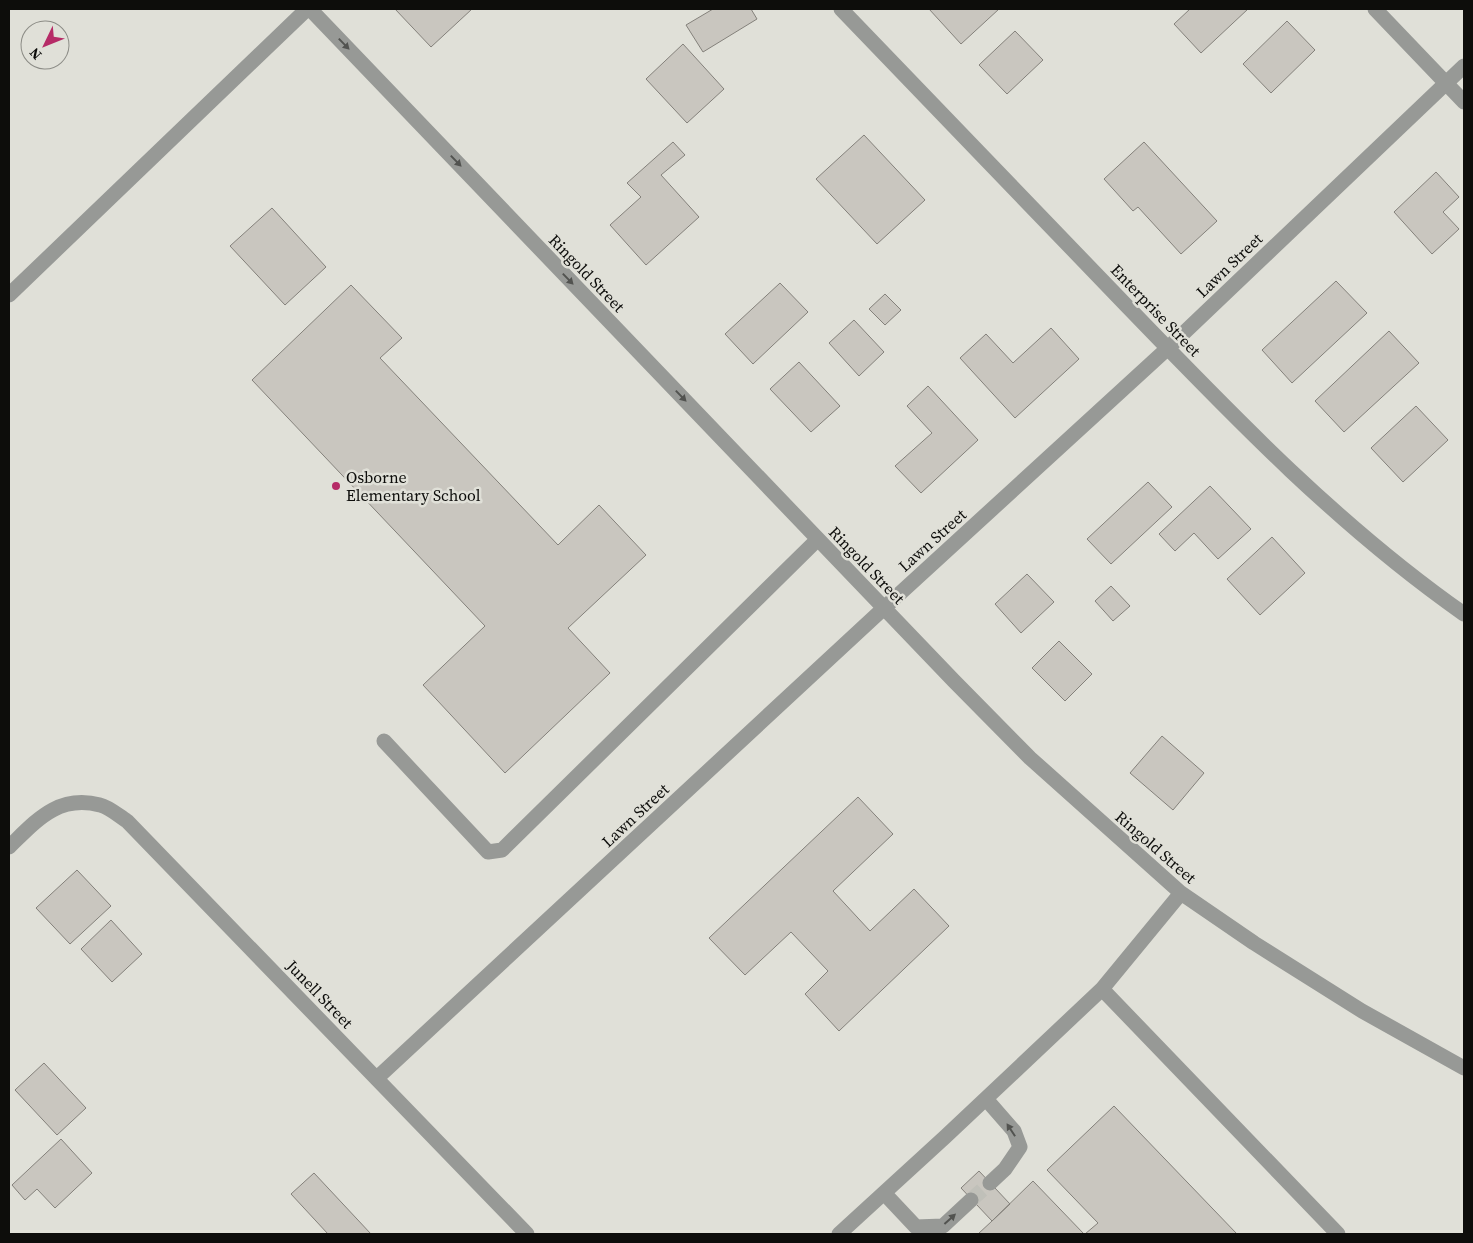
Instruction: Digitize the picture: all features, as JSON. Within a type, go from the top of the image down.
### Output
[{"type":"street","points":[[9,295],[308,9]]},
{"type":"street","name":"Ringold Street","points":[[308,9],[1030,758],[1181,893],[1254,943],[1362,1011],[1464,1068]]},
{"type":"street","name":"Enterprise Street","points":[[841,9],[1274,456],[1336,513],[1436,594],[1464,614]]},
{"type":"street","points":[[1375,9],[1464,102]]},
{"type":"street","name":"Lawn Street","points":[[377,1078],[884,608],[1168,348],[1464,66]]},
{"type":"street","points":[[384,741],[488,852],[502,850],[818,539]]},
{"type":"street","name":"Junell Street","points":[[9,847],[37,820],[54,808],[75,802],[102,805],[127,821],[527,1234]]},
{"type":"street","points":[[839,1234],[1102,989],[1181,893]]},
{"type":"street","points":[[1102,989],[1338,1234]]},
{"type":"street","points":[[986,1099],[1014,1130],[1020,1147],[1005,1168],[990,1183]]},
{"type":"street","points":[[884,1193],[916,1227],[943,1226],[971,1200]]},
{"type":"building","points":[[395,9],[472,9],[431,47]]},
{"type":"building","points":[[713,9],[751,9],[757,19],[703,52],[686,25]]},
{"type":"building","points":[[929,9],[999,9],[961,44]]},
{"type":"building","points":[[1190,9],[1248,9],[1201,53],[1174,24]]},
{"type":"building","points":[[1287,21],[1315,50],[1271,93],[1243,64]]},
{"type":"building","points":[[1015,31],[1043,60],[1007,94],[979,65]]},
{"type":"building","points":[[683,44],[724,89],[687,123],[646,79]]},
{"type":"building","points":[[864,135],[925,200],[877,244],[816,179]]},
{"type":"building","points":[[673,142],[685,155],[661,175],[699,217],[646,265],[610,225],[641,197],[627,183]]},
{"type":"building","points":[[1144,142],[1217,221],[1181,254],[1138,207],[1133,211],[1104,179]]},
{"type":"building","points":[[1436,172],[1459,197],[1443,212],[1459,229],[1432,254],[1394,212]]},
{"type":"building","points":[[272,208],[326,267],[285,305],[230,246]]},
{"type":"building","points":[[1336,281],[1367,313],[1292,383],[1262,350]]},
{"type":"building","points":[[780,283],[808,312],[753,364],[725,334]]},
{"type":"building","points":[[351,285],[402,338],[380,358],[558,545],[599,505],[646,555],[568,628],[610,673],[505,773],[423,685],[485,626],[252,380]]},
{"type":"building","points":[[885,294],[901,310],[885,325],[869,309]]},
{"type":"building","points":[[854,320],[884,352],[859,376],[829,343]]},
{"type":"building","points":[[1051,328],[1079,359],[1015,418],[960,358],[986,334],[1013,363]]},
{"type":"building","points":[[1389,331],[1419,363],[1344,432],[1315,401]]},
{"type":"building","points":[[799,362],[840,406],[811,432],[770,389]]},
{"type":"building","points":[[928,386],[978,440],[921,493],[895,466],[932,433],[907,406]]},
{"type":"building","points":[[1416,406],[1448,440],[1403,482],[1371,448]]},
{"type":"building","points":[[1148,482],[1172,507],[1111,564],[1087,539]]},
{"type":"building","points":[[1210,486],[1251,529],[1218,559],[1194,533],[1175,551],[1159,534]]},
{"type":"building","points":[[1272,537],[1305,573],[1260,615],[1227,579]]},
{"type":"building","points":[[1027,574],[1054,602],[1021,633],[995,604]]},
{"type":"building","points":[[1111,586],[1130,606],[1113,621],[1095,601]]},
{"type":"building","points":[[1059,641],[1092,674],[1065,701],[1032,668]]},
{"type":"building","points":[[1162,736],[1204,773],[1173,810],[1130,773]]},
{"type":"building","points":[[858,797],[893,834],[833,891],[870,931],[914,889],[949,926],[839,1031],[805,994],[828,971],[791,932],[745,975],[709,938]]},
{"type":"building","points":[[77,870],[111,906],[70,944],[36,908]]},
{"type":"building","points":[[111,920],[142,954],[112,982],[81,949]]},
{"type":"building","points":[[44,1063],[86,1108],[57,1135],[15,1090]]},
{"type":"building","points":[[1114,1106],[1237,1234],[1085,1234],[1098,1223],[1047,1170]]},
{"type":"building","points":[[61,1139],[92,1173],[55,1208],[37,1189],[25,1200],[12,1185]]},
{"type":"building","points":[[979,1171],[1010,1204],[992,1221],[961,1188]]},
{"type":"building","points":[[314,1173],[371,1234],[328,1234],[291,1194]]},
{"type":"building","points":[[1033,1181],[1084,1234],[978,1234],[992,1221]]},
{"type":"tunnel","points":[[971,1200],[990,1183]]},
{"type":"place","name":"Osborne Elementary School","points":[[336,486]]}]
